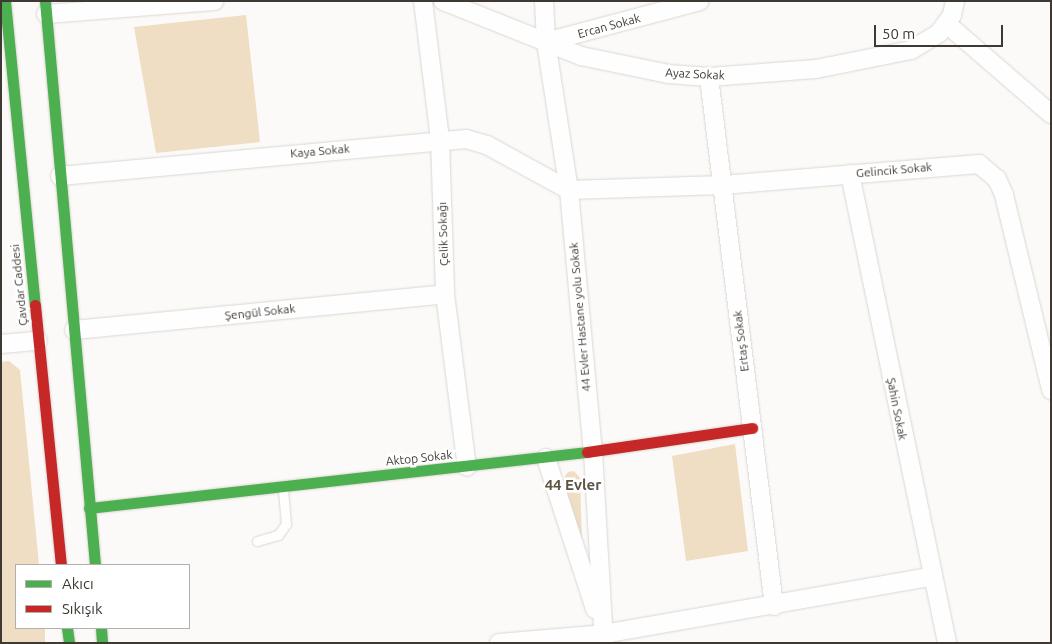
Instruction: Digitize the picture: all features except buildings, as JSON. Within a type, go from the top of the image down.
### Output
[{"type":"main road","name":"Çavdar Caddesi","points":[[5,1],[61,564]]},
{"type":"main road","points":[[41,7],[60,176],[95,564]]},
{"type":"main road","name":"Aktop Sokak","points":[[89,508],[546,458],[752,428]]},
{"type":"main road","points":[[67,629],[69,643]]},
{"type":"main road","points":[[101,629],[102,643]]},
{"type":"street","points":[[41,7],[215,1]]},
{"type":"street","name":"Çelik Sokağı","points":[[422,1],[440,140],[445,294],[467,467]]},
{"type":"street","name":"Ayaz Sokak","points":[[443,1],[546,42],[617,65],[709,77],[816,69],[887,57],[929,42],[946,24]]},
{"type":"street","name":"44 Evler Hastane yolu Sokak","points":[[544,1],[546,42],[569,190],[593,452],[603,638]]},
{"type":"street","name":"Ercan Sokak","points":[[546,42],[700,1]]},
{"type":"street","points":[[955,1],[946,24],[1051,114]]},
{"type":"street","name":"Ertaş Sokak","points":[[709,77],[774,606]]},
{"type":"street","name":"Kaya Sokak","points":[[60,176],[466,139],[487,145],[569,190]]},
{"type":"street","name":"Gelincik Sokak","points":[[569,190],[723,185],[979,164],[988,169],[1004,195],[1051,390]]},
{"type":"street","name":"Şahin Sokak","points":[[850,174],[931,577],[947,643]]},
{"type":"street","name":"Şengül Sokak","points":[[74,330],[445,294]]},
{"type":"street","points":[[1,344],[38,341]]},
{"type":"street","points":[[546,458],[603,638]]},
{"type":"street","points":[[499,643],[603,638],[931,577]]},
{"type":"lane","points":[[257,541],[278,535],[286,524],[282,487]]},
{"type":"shaded area","points":[[246,15],[260,142],[156,153],[134,27]]},
{"type":"shaded area","points":[[9,361],[20,370],[39,564],[15,564],[15,629],[45,629],[45,643],[1,643],[1,362]]},
{"type":"shaded area","points":[[735,444],[748,551],[686,561],[672,456]]},
{"type":"shaded area","points":[[574,471],[580,478],[582,541],[580,541],[563,479],[568,472]]},
{"type":"traffic: fast","points":[[5,1],[35,305]]},
{"type":"traffic: fast","points":[[45,1],[95,564]]},
{"type":"traffic: fast","points":[[89,508],[587,452]]},
{"type":"traffic: fast","points":[[67,629],[69,643]]},
{"type":"traffic: fast","points":[[101,629],[102,643]]},
{"type":"traffic: jam","points":[[35,305],[61,564]]},
{"type":"traffic: jam","points":[[587,452],[752,428]]},
{"type":"district","name":"44 Evler","points":[[573,485]]}]
